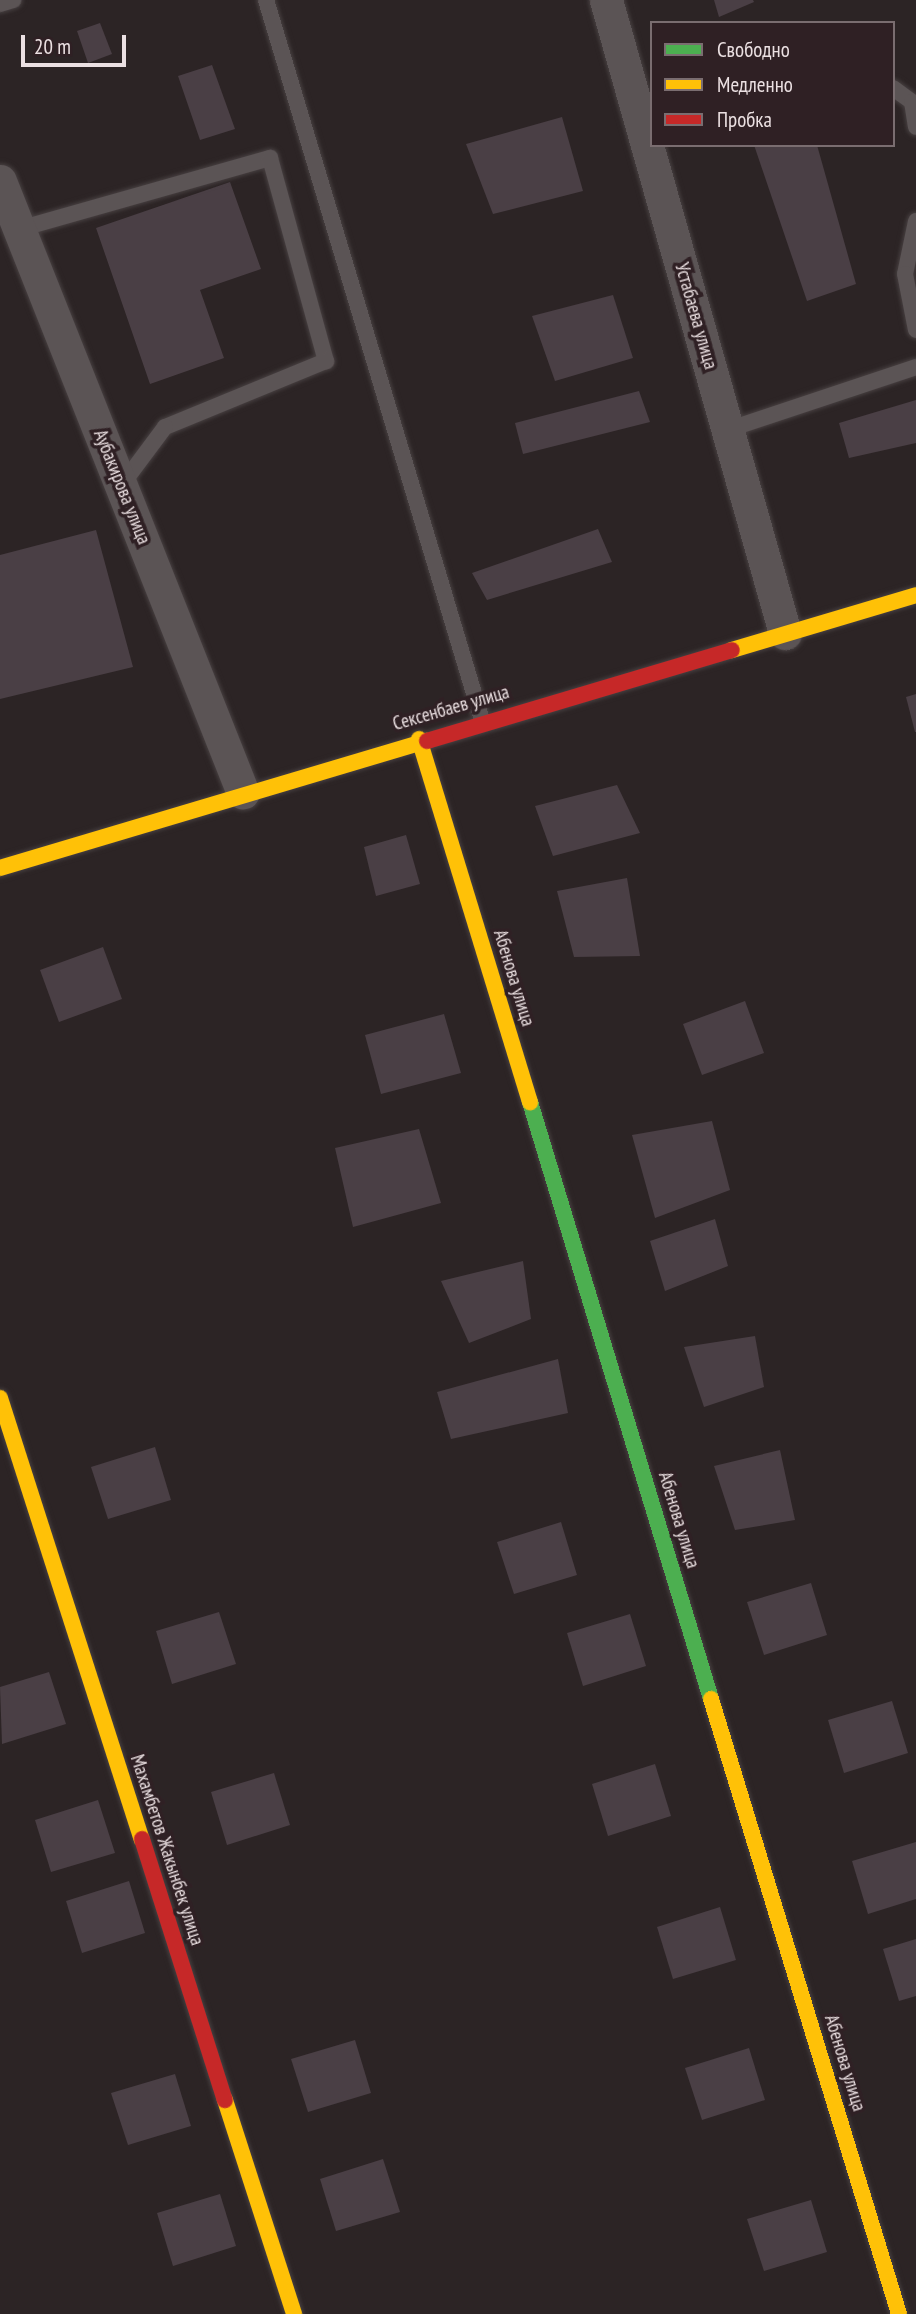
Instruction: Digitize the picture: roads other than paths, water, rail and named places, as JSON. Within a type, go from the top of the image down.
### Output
[{"type":"street","name":"Устабаева улица","points":[[606,0],[650,130]]},
{"type":"street","name":"Устабаева улица","points":[[654,147],[727,430],[785,633]]},
{"type":"street","name":"Аубакирова улица","points":[[0,181],[243,793]]},
{"type":"street","name":"Сексенбаев улица","points":[[0,868],[482,720],[916,594]]},
{"type":"street","name":"Абенова улица","points":[[419,739],[899,2314]]},
{"type":"street","name":"Махамбетов Жакынбек улица","points":[[0,1398],[294,2314]]},
{"type":"lane","points":[[0,4],[13,0]]},
{"type":"lane","points":[[266,0],[482,720]]},
{"type":"lane","points":[[895,89],[912,102],[916,127]]},
{"type":"lane","points":[[19,229],[270,158],[326,361],[165,427],[121,486]]},
{"type":"lane","points":[[916,221],[905,274],[916,330]]},
{"type":"lane","points":[[727,430],[916,366]]}]
